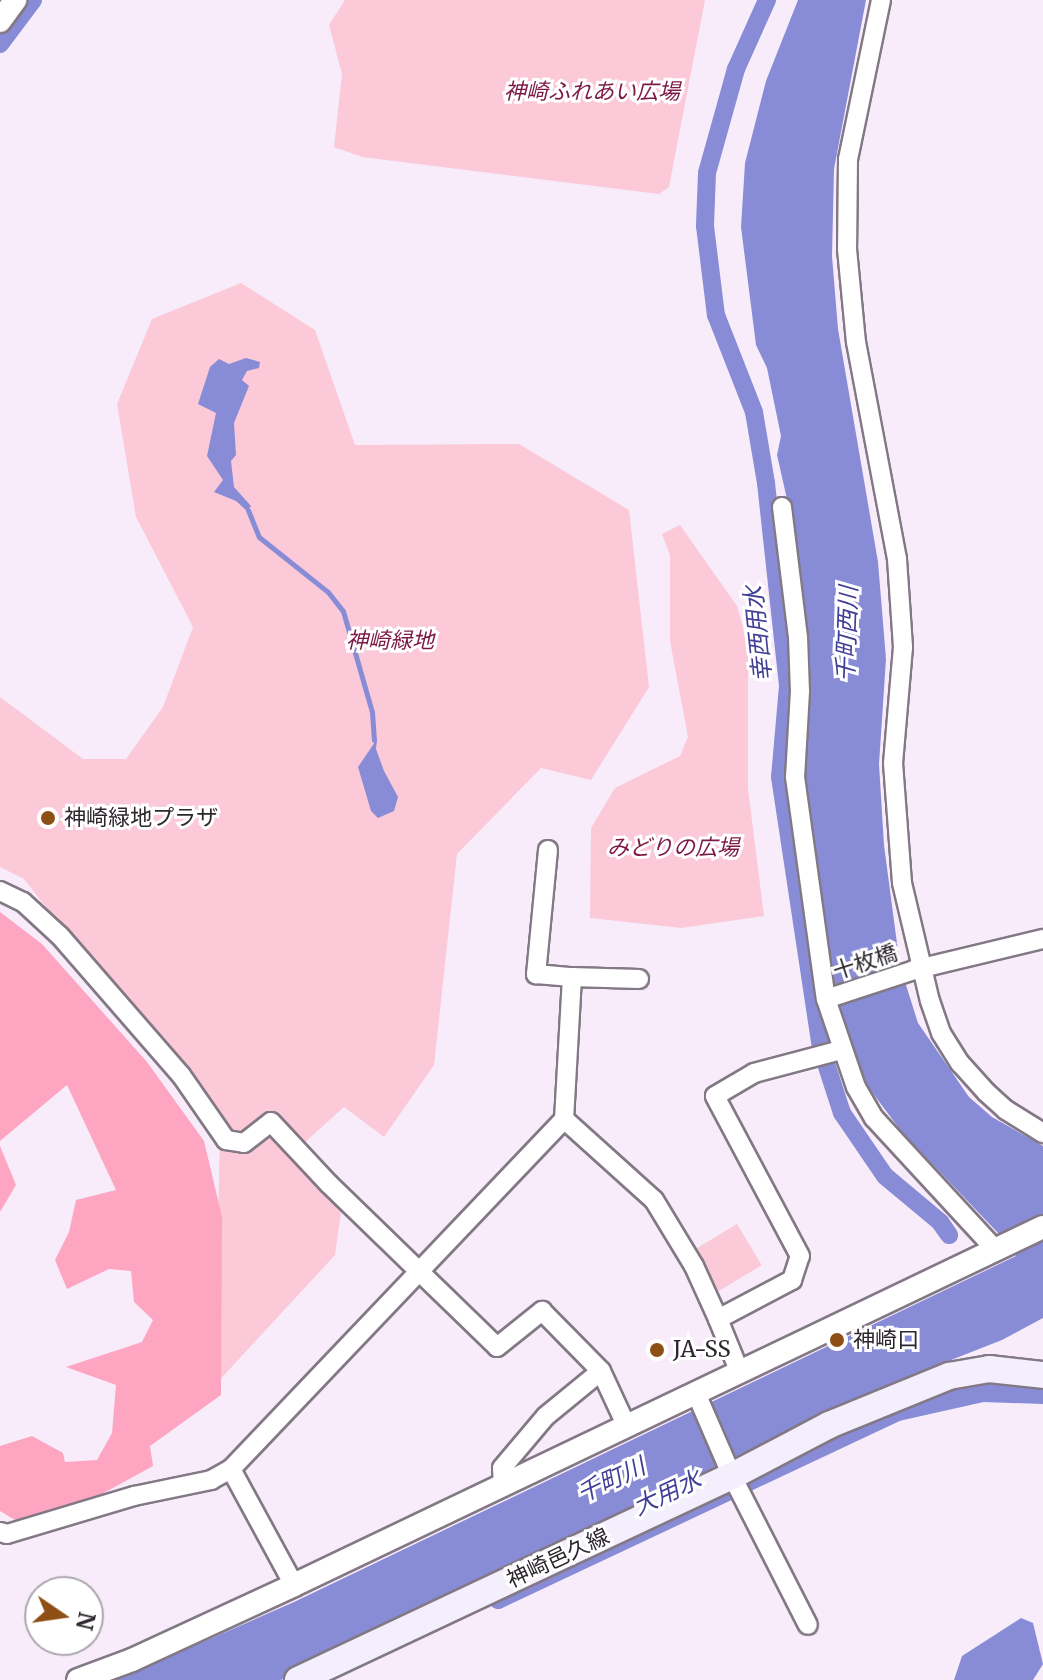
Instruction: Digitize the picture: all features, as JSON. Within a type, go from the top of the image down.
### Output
[{"type":"main road","name":"神崎邑久線","points":[[298,1680],[735,1479],[829,1425],[949,1376],[989,1369],[1043,1375]]},
{"type":"street","points":[[0,21],[15,0]]},
{"type":"street","points":[[881,0],[848,159],[847,249],[856,342],[897,559],[903,647],[893,763],[902,883],[918,969],[941,1033],[960,1063],[1006,1110],[1043,1133]]},
{"type":"street","points":[[782,507],[798,637],[800,691],[795,777],[828,998],[829,1054],[856,1087],[874,1118],[1001,1248]]},
{"type":"street","points":[[548,850],[536,974],[639,979]]},
{"type":"street","points":[[0,891],[23,902],[60,936],[181,1075],[226,1140],[244,1143],[271,1122],[290,1145],[419,1274],[497,1347],[542,1311],[601,1371],[627,1427]]},
{"type":"street","name":"十枚橋","points":[[828,998],[918,969],[1043,939]]},
{"type":"street","points":[[0,1532],[7,1534],[134,1496],[211,1480],[231,1469],[564,1119],[572,977]]},
{"type":"street","points":[[718,1319],[792,1280],[800,1256],[715,1096],[754,1073],[829,1054]]},
{"type":"street","points":[[564,1119],[654,1200],[694,1266],[740,1373]]},
{"type":"street","points":[[78,1680],[132,1660],[627,1427],[698,1398],[740,1373],[1043,1227]]},
{"type":"street","points":[[503,1486],[502,1468],[546,1416],[601,1371]]},
{"type":"street","points":[[698,1398],[808,1625]]},
{"type":"street","points":[[231,1469],[294,1585]]},
{"type":"green space","name":"神崎ふれあい広場","points":[[345,0],[705,0],[669,187],[659,194],[362,157],[334,147],[342,74],[329,25]]},
{"type":"green space","name":"神崎緑地","points":[[241,283],[315,330],[355,445],[519,444],[629,510],[649,687],[591,780],[541,768],[457,854],[434,1065],[384,1137],[344,1107],[303,1144],[342,1205],[335,1255],[215,1385],[220,1130],[24,879],[0,867],[0,697],[83,759],[126,759],[163,707],[193,627],[136,517],[117,404],[152,319]]},
{"type":"green space","name":"みどりの広場","points":[[680,525],[737,606],[743,627],[748,655],[748,789],[764,916],[681,928],[590,918],[591,828],[615,788],[680,756],[688,737],[670,641],[670,555],[662,534]]},
{"type":"green space","points":[[737,1224],[762,1265],[719,1291],[694,1250]]},
{"type":"shaded area","points":[[0,912],[42,944],[147,1062],[204,1141],[222,1217],[221,1395],[150,1446],[153,1466],[80,1506],[15,1520],[0,1511],[0,1446],[32,1436],[63,1453],[65,1462],[97,1460],[112,1433],[116,1385],[66,1367],[142,1342],[153,1320],[134,1302],[131,1271],[109,1269],[67,1289],[55,1260],[69,1232],[76,1200],[116,1190],[67,1085],[0,1141]]},
{"type":"shaded area","points":[[0,1146],[16,1185],[0,1212]]},
{"type":"water","points":[[798,0],[866,0],[834,169],[832,256],[838,329],[878,562],[886,659],[879,764],[884,845],[900,966],[918,1023],[969,1097],[992,1117],[1043,1146],[1043,1318],[1002,1340],[923,1371],[281,1680],[116,1680],[294,1602],[1016,1256],[901,1131],[866,1084],[848,1051],[837,1014],[802,771],[789,508],[777,455],[781,436],[767,368],[756,345],[741,227],[745,163],[766,81]]},
{"type":"water","points":[[246,358],[260,362],[259,368],[247,371],[242,380],[249,386],[234,423],[236,455],[231,461],[234,487],[251,506],[247,511],[236,501],[214,492],[223,480],[207,456],[216,413],[198,404],[210,367],[219,359],[229,364]]},
{"type":"water","points":[[377,739],[376,749],[398,797],[394,811],[378,818],[371,811],[358,767]]},
{"type":"water","points":[[1021,1618],[1033,1623],[1043,1664],[1033,1680],[954,1680],[962,1656]]},
{"type":"waterway","name":"幸西用水","points":[[0,44],[33,0]]},
{"type":"waterway","name":"幸西用水","points":[[767,0],[736,69],[707,173],[705,226],[716,315],[754,412],[766,483],[788,686],[780,777],[821,1048],[842,1113],[885,1176],[940,1222],[949,1235]]},
{"type":"waterway","points":[[248,510],[259,537],[328,592],[343,611],[372,712],[374,740]]},
{"type":"waterway","name":"大用水","points":[[498,1600],[898,1412],[983,1393],[1043,1395]]},
{"type":"place","name":"神崎緑地プラザ","points":[[48,818]]},
{"type":"place","name":"神崎口","points":[[837,1340]]},
{"type":"place","name":"JA-SS","points":[[657,1350]]},
{"type":"water label","name":"千町西川","points":[[847,634]]},
{"type":"water label","name":"千町川","points":[[611,1480]]}]
